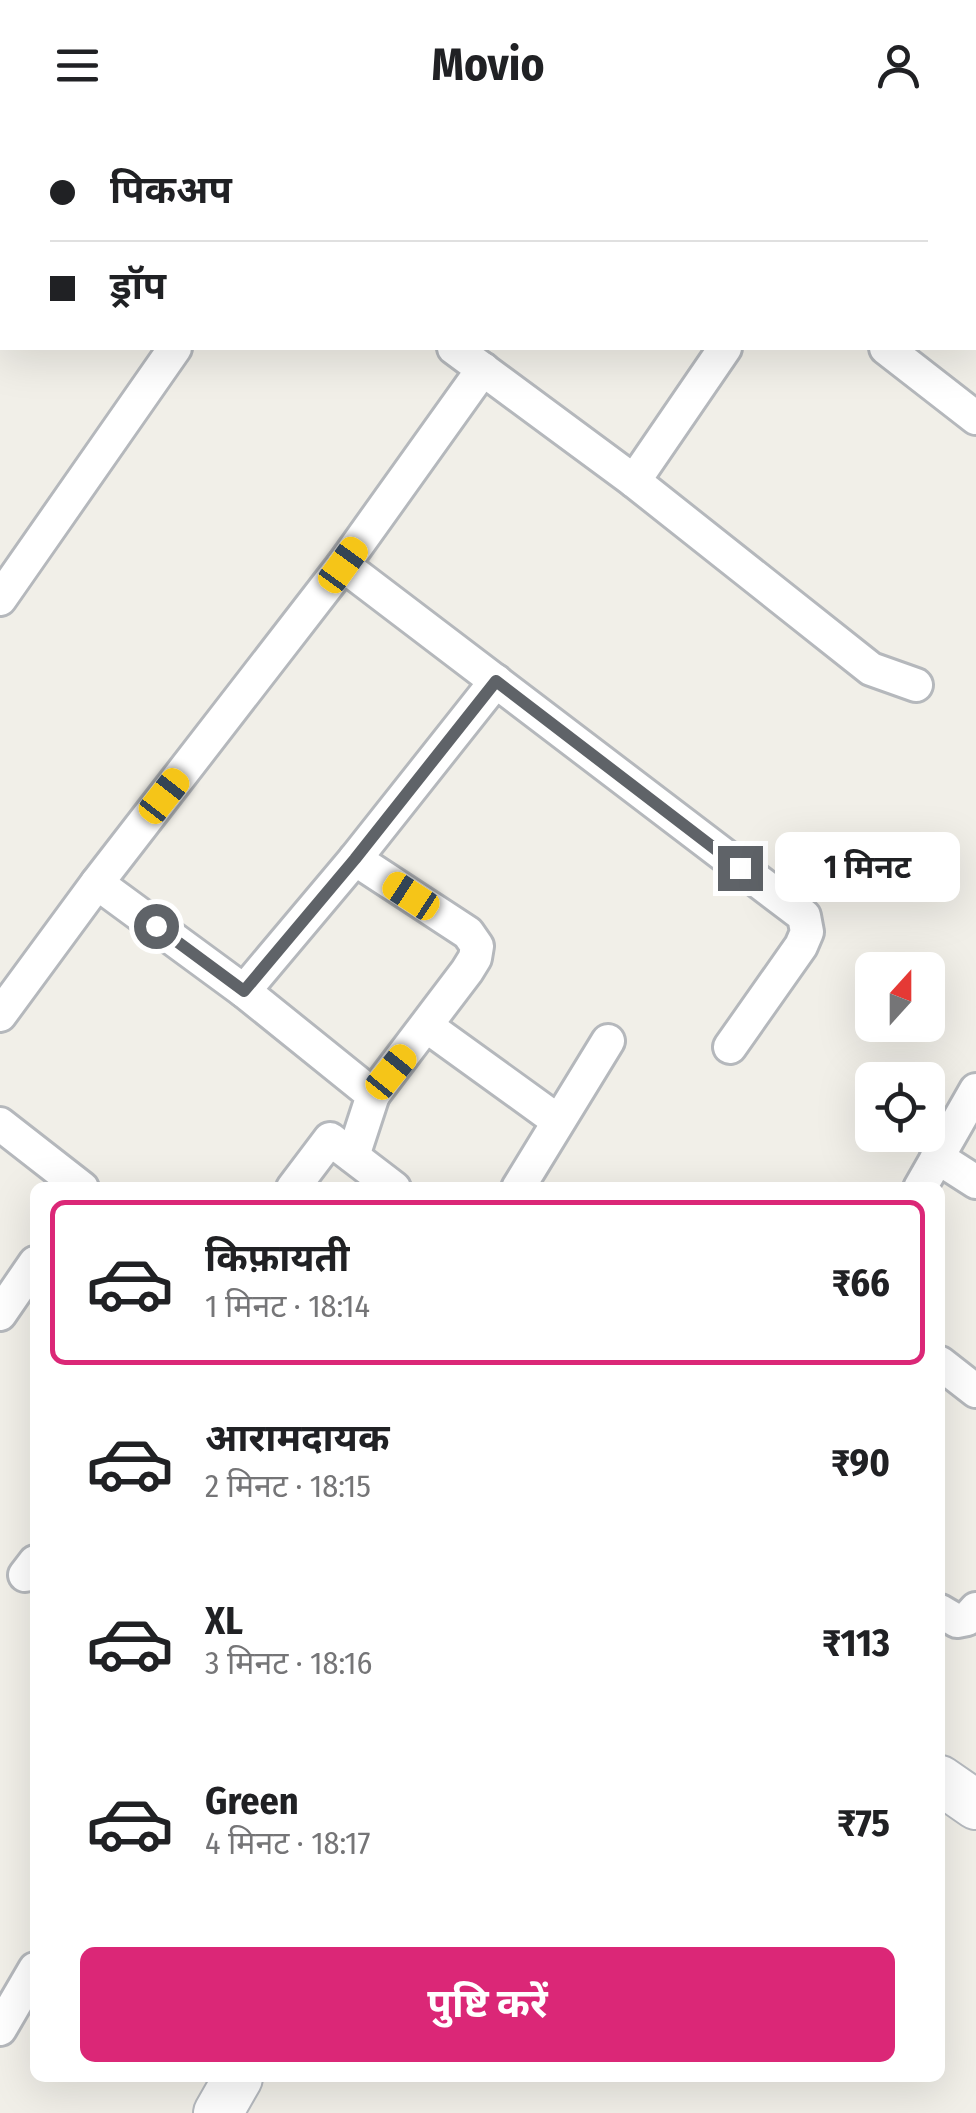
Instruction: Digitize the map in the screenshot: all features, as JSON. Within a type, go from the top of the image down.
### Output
[{"type":"street","points":[[0,599],[174,350]]},
{"type":"street","points":[[457,350],[634,481],[871,669],[916,686]]},
{"type":"street","points":[[634,481],[724,350]]},
{"type":"street","points":[[889,350],[976,418]]},
{"type":"street","points":[[0,1015],[343,565],[482,369]]},
{"type":"street","points":[[343,565],[804,916],[808,932],[801,946],[730,1047]]},
{"type":"street","points":[[244,991],[496,681]]},
{"type":"street","points":[[353,1156],[373,1095],[428,1026],[475,958],[476,946],[468,933],[355,859]]},
{"type":"street","points":[[97,883],[244,991],[373,1095]]},
{"type":"street","points":[[428,1026],[558,1121]]},
{"type":"street","points":[[522,1182],[608,1041]]},
{"type":"street","points":[[923,1182],[976,1090]]},
{"type":"street","points":[[0,1124],[74,1182]]},
{"type":"street","points":[[298,1182],[330,1140],[386,1182]]},
{"type":"street","points":[[937,1158],[976,1182]]},
{"type":"street","points":[[0,1314],[30,1270]]},
{"type":"street","points":[[945,1367],[976,1390]]},
{"type":"street","points":[[945,1615],[957,1621],[968,1619],[976,1609]]},
{"type":"street","points":[[945,1783],[976,1805]]},
{"type":"street","points":[[0,2029],[30,1978]]},
{"type":"street","points":[[218,2113],[236,2082]]},
{"type":"route","points":[[156,926],[244,991],[496,681],[740,868]]}]
